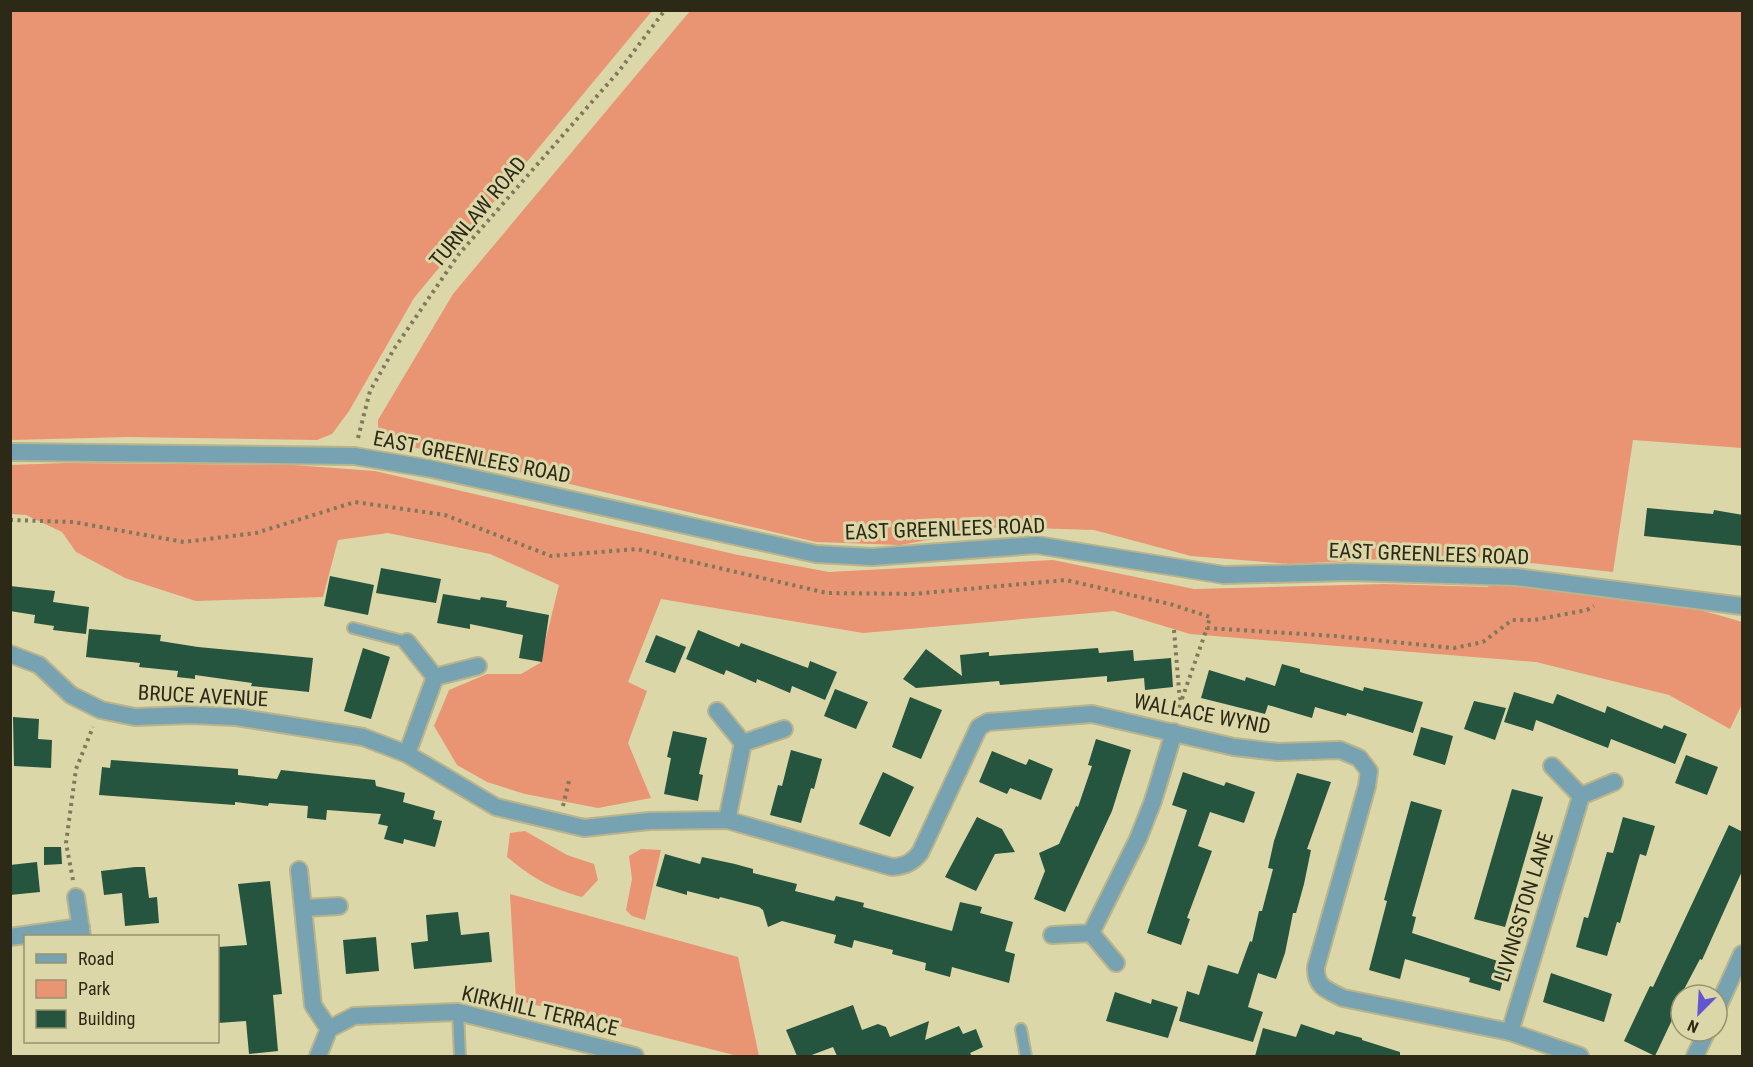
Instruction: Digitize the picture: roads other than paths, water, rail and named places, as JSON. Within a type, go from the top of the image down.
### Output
[{"type":"street","name":"EAST GREENLEES ROAD","points":[[10,452],[354,456],[432,469],[816,554],[873,557],[1036,544],[1224,575],[1350,572],[1516,577],[1743,606]]},
{"type":"street","points":[[407,642],[435,677]]},
{"type":"street","name":"BRUCE AVENUE","points":[[10,654],[39,665],[71,695],[101,710],[135,717],[189,715],[297,725],[363,737],[407,754],[496,807],[560,822]]},
{"type":"street","points":[[435,677],[478,666]]},
{"type":"street","points":[[407,754],[435,677]]},
{"type":"street","points":[[717,711],[742,743],[727,820]]},
{"type":"street","name":"WALLACE WYND","points":[[560,822],[584,828],[649,821],[727,820],[868,862],[903,866],[914,861],[920,853],[979,727],[988,722],[1092,714],[1234,747],[1278,752],[1340,750],[1359,758],[1368,771],[1367,786],[1316,967],[1316,978],[1321,987],[1343,998],[1510,1032],[1580,1056]]},
{"type":"street","points":[[742,743],[784,729]]},
{"type":"street","points":[[1091,933],[1138,839],[1153,801],[1174,732]]},
{"type":"street","points":[[1552,766],[1581,796],[1614,782]]},
{"type":"street","name":"LIVINGSTON LANE","points":[[1510,1032],[1581,796]]},
{"type":"street","points":[[299,870],[313,1005],[329,1029],[318,1056]]},
{"type":"street","points":[[38,935],[81,932],[76,897]]},
{"type":"street","points":[[304,909],[339,906]]},
{"type":"street","points":[[1052,935],[1091,933]]},
{"type":"street","points":[[1091,933],[1116,963]]},
{"type":"street","points":[[1729,984],[1743,954]]},
{"type":"street","name":"KIRKHILL TERRACE","points":[[329,1029],[354,1016],[458,1012],[634,1056]]},
{"type":"lane","points":[[353,628],[407,642]]},
{"type":"lane","points":[[458,1012],[460,1056]]},
{"type":"lane","points":[[1021,1029],[1026,1056]]}]
